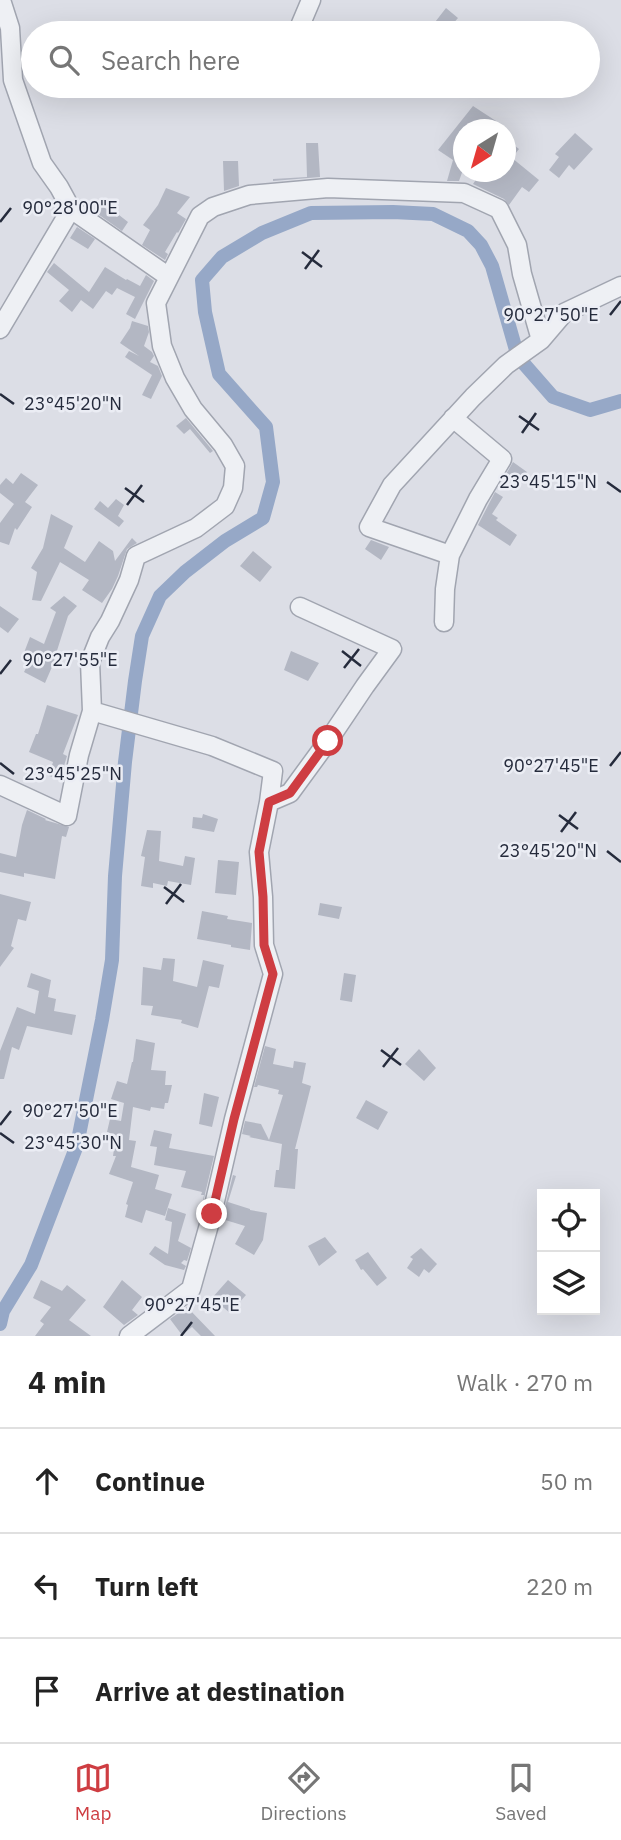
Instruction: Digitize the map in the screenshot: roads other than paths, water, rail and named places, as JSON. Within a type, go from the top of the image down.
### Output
[{"type":"street","points":[[1,0],[10,28],[13,80],[42,163],[71,209],[169,277]]},
{"type":"street","points":[[302,21],[311,0]]},
{"type":"street","points":[[0,785],[67,816],[79,755],[92,710],[90,662],[129,580],[136,556],[196,528],[225,506],[233,488],[235,466],[223,445],[193,409],[175,379],[162,345],[156,303],[201,216],[214,207],[249,195],[328,188],[464,193],[499,209],[517,244],[541,340]]},
{"type":"street","points":[[0,329],[71,209]]},
{"type":"street","points":[[450,555],[369,527],[393,485],[453,418],[506,365],[541,340],[564,313],[621,286]]},
{"type":"street","points":[[444,622],[450,555],[502,459],[453,418]]},
{"type":"street","points":[[269,802],[290,793],[392,649],[300,607]]},
{"type":"street","points":[[92,710],[212,746],[272,771],[259,852],[264,945],[273,974],[191,1289],[129,1336]]},
{"type":"waterway","points":[[0,1324],[3,1311],[31,1265],[77,1145],[112,960],[115,876],[125,762],[142,636],[160,596],[185,572],[225,541],[263,518],[273,482],[266,427],[219,374],[205,312],[202,280],[222,257],[262,233],[311,213],[433,214],[468,231],[481,245],[492,266],[518,357],[553,397],[590,410],[621,401]]}]
